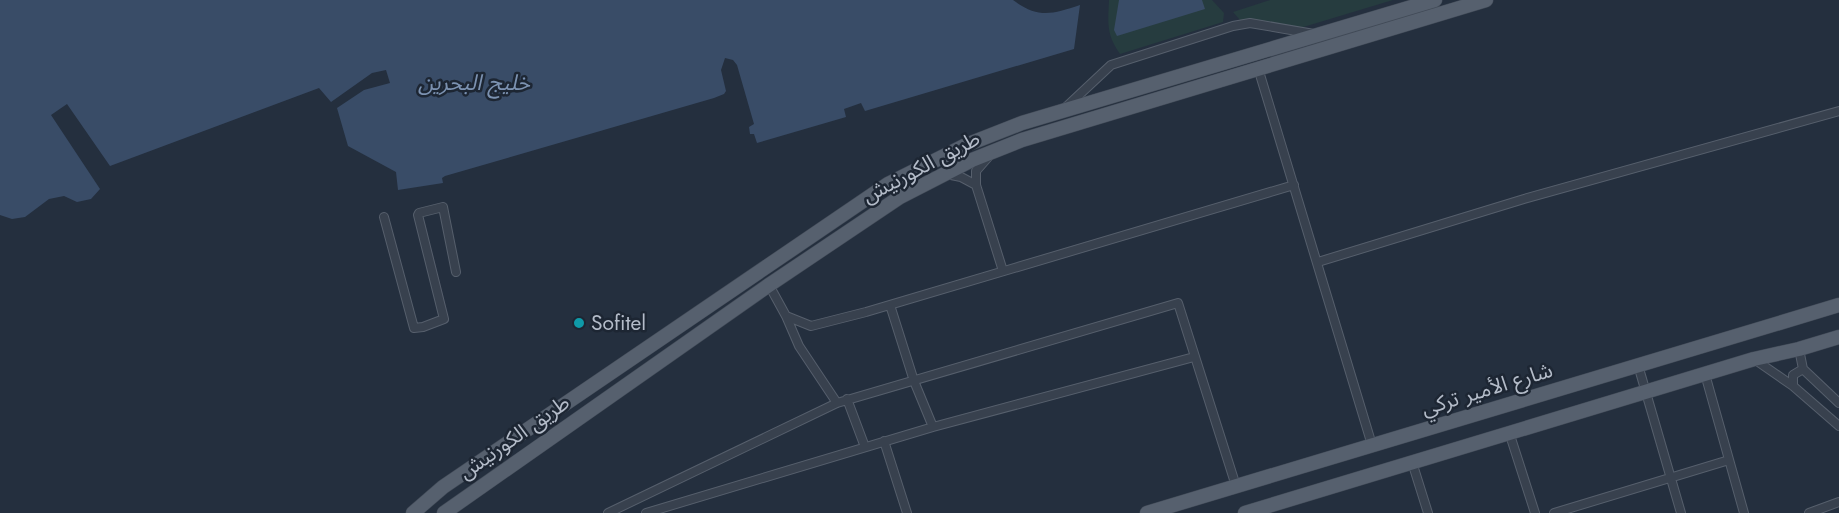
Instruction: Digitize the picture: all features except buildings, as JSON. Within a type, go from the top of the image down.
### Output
[{"type":"main road","name":"طريق الكورنيش","points":[[413,513],[443,487],[888,184],[966,145],[1022,123],[1435,0]]},
{"type":"main road","name":"طريق الكورنيش","points":[[444,513],[769,285],[900,197],[945,174],[1022,140],[1486,0]]},
{"type":"main road","name":"شارع الأمير تركي","points":[[1147,513],[1839,305]]},
{"type":"main road","points":[[1245,513],[1754,359],[1839,337]]},
{"type":"street","points":[[1062,111],[1111,65],[1233,26],[1250,22],[1317,35]]},
{"type":"street","points":[[1258,69],[1372,445]]},
{"type":"street","points":[[1318,262],[1524,199],[1839,111]]},
{"type":"street","points":[[994,151],[976,171],[976,185],[1002,271]]},
{"type":"street","points":[[945,174],[961,177],[976,185]]},
{"type":"street","points":[[786,316],[811,326],[1294,185]]},
{"type":"street","points":[[384,217],[414,328],[444,319],[419,213],[443,207],[456,272]]},
{"type":"street","points":[[769,285],[799,346],[837,403]]},
{"type":"street","points":[[608,513],[847,399],[1178,303],[1236,486]]},
{"type":"street","points":[[890,304],[914,381],[933,427]]},
{"type":"street","points":[[1799,349],[1803,369],[1839,403]]},
{"type":"street","points":[[646,513],[933,427],[1194,357]]},
{"type":"street","points":[[1754,359],[1793,386],[1839,426]]},
{"type":"street","points":[[1638,365],[1680,513]]},
{"type":"street","points":[[1793,386],[1792,375],[1803,369]]},
{"type":"street","points":[[1705,374],[1744,513]]},
{"type":"street","points":[[847,399],[865,447]]},
{"type":"street","points":[[1509,432],[1535,513]]},
{"type":"street","points":[[884,441],[907,513]]},
{"type":"street","points":[[1554,513],[1729,460]]},
{"type":"street","points":[[1412,462],[1428,513]]},
{"type":"street","points":[[1809,513],[1820,512],[1839,502]]},
{"type":"green space","points":[[1109,0],[1212,0],[1224,13],[1223,22],[1120,54],[1110,34]]},
{"type":"green space","points":[[1270,0],[1393,0],[1300,28],[1240,20],[1233,12]]},
{"type":"water","name":"خليج البحرين","points":[[0,0],[1013,0],[1030,10],[1046,13],[1080,5],[1074,49],[865,111],[861,103],[844,109],[846,117],[757,143],[754,134],[750,134],[749,127],[754,124],[737,65],[733,60],[725,58],[721,70],[726,91],[724,94],[445,176],[442,178],[443,183],[398,190],[396,172],[348,146],[337,108],[364,90],[390,83],[386,70],[372,73],[331,102],[319,88],[110,166],[67,104],[51,115],[100,189],[91,199],[77,202],[64,196],[49,199],[25,217],[12,219],[0,215]]},
{"type":"water","points":[[1119,0],[1202,0],[1205,9],[1117,36],[1114,30]]},
{"type":"place","name":"Sofitel","points":[[579,323]]}]
